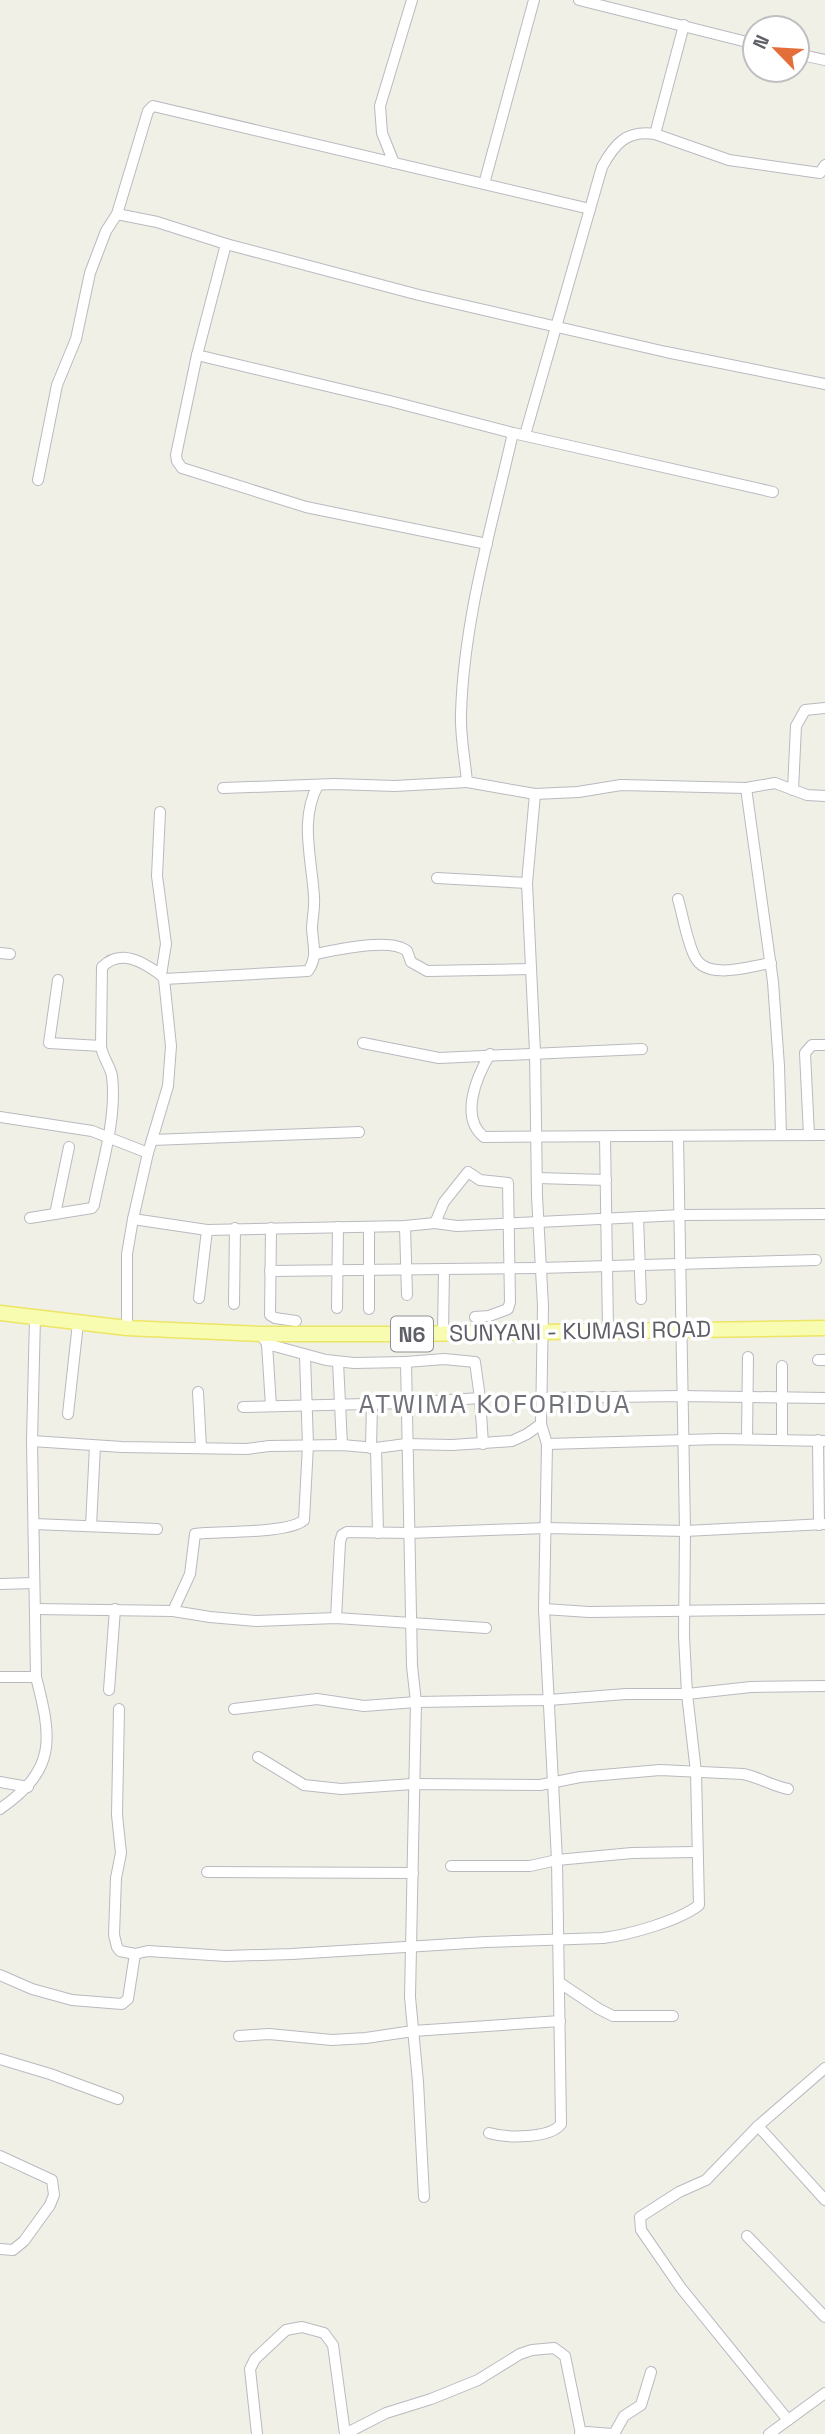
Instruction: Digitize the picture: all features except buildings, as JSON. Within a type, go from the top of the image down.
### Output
[{"type":"main road","name":"SUNYANI - KUMASI ROAD","points":[[0,1313],[127,1328],[264,1339],[543,1331],[825,1328]]},
{"type":"street","points":[[394,163],[382,133],[380,106],[412,0]]},
{"type":"street","points":[[484,184],[534,0]]},
{"type":"street","points":[[579,0],[741,40]]},
{"type":"street","points":[[655,134],[684,25]]},
{"type":"street","points":[[38,480],[57,385],[75,339],[90,273],[101,241],[117,214],[148,111],[153,106],[590,209]]},
{"type":"street","points":[[525,435],[602,167],[616,146],[635,133],[655,134],[729,160],[820,173],[825,165]]},
{"type":"street","points":[[117,214],[157,222],[226,244],[419,295],[694,358],[825,384]]},
{"type":"street","points":[[226,244],[197,355],[176,455],[182,468],[306,507],[487,544]]},
{"type":"street","points":[[197,355],[513,433],[773,492]]},
{"type":"street","points":[[467,782],[461,724],[464,665],[487,544],[513,433]]},
{"type":"street","points":[[793,790],[796,726],[805,710],[825,708]]},
{"type":"street","points":[[223,788],[396,786],[467,782],[535,794],[578,792],[621,785],[746,788],[775,783],[811,796],[825,796]]},
{"type":"street","points":[[30,1218],[92,1208],[94,1205],[108,1138],[112,1079],[111,1068],[102,1054],[101,1046],[102,967],[105,963],[121,957],[131,958],[143,962],[163,977],[308,971],[315,954],[308,812],[310,799],[318,785]]},
{"type":"street","points":[[746,788],[771,963],[781,1135]]},
{"type":"street","points":[[489,2133],[510,2137],[549,2132],[558,2129],[561,2124],[557,1860],[544,1609],[547,1444],[541,1424],[543,1331],[527,883],[535,794]]},
{"type":"street","points":[[127,1328],[127,1254],[148,1153],[170,1074],[171,1046],[163,977],[166,944],[157,876],[160,812]]},
{"type":"street","points":[[437,878],[527,883]]},
{"type":"street","points":[[678,900],[695,959],[707,968],[720,971],[771,963]]},
{"type":"street","points":[[315,954],[354,947],[396,945],[407,951],[411,962],[426,971],[531,969]]},
{"type":"street","points":[[58,980],[49,1043],[101,1046]]},
{"type":"street","points":[[363,1043],[439,1058],[642,1049]]},
{"type":"street","points":[[809,1135],[805,1053],[812,1045],[825,1045]]},
{"type":"street","points":[[491,1054],[477,1076],[472,1103],[473,1120],[484,1137],[825,1135]]},
{"type":"street","points":[[0,1117],[78,1128],[148,1153]]},
{"type":"street","points":[[152,1140],[359,1132]]},
{"type":"street","points":[[120,1709],[117,1815],[121,1853],[116,1878],[114,1935],[120,1951],[135,1954],[148,1951],[226,1956],[617,1936],[693,1910],[699,1905],[701,1899],[696,1852],[696,1772],[687,1694],[684,1636],[685,1531],[678,1136]]},
{"type":"street","points":[[605,1137],[608,1330]]},
{"type":"street","points":[[55,1214],[69,1147]]},
{"type":"street","points":[[435,1223],[444,1202],[469,1172],[480,1180],[508,1183],[510,1302],[508,1309],[489,1316],[475,1317]]},
{"type":"street","points":[[537,1178],[606,1180]]},
{"type":"street","points":[[133,1219],[207,1230],[405,1227],[435,1223],[457,1226],[681,1215],[825,1214]]},
{"type":"street","points":[[638,1217],[641,1299]]},
{"type":"street","points":[[337,1308],[338,1227]]},
{"type":"street","points":[[369,1227],[369,1309]]},
{"type":"street","points":[[405,1227],[407,1295]]},
{"type":"street","points":[[234,1304],[235,1228]]},
{"type":"street","points":[[271,1228],[270,1315],[296,1321]]},
{"type":"street","points":[[199,1298],[207,1230]]},
{"type":"street","points":[[270,1272],[816,1260]]},
{"type":"street","points":[[443,1334],[444,1269]]},
{"type":"street","points":[[0,1809],[29,1787],[42,1766],[46,1741],[46,1714],[36,1677],[32,1441],[35,1317]]},
{"type":"street","points":[[68,1414],[78,1323]]},
{"type":"street","points":[[271,1406],[264,1339],[305,1356],[338,1362],[472,1360],[477,1365],[483,1444]]},
{"type":"street","points":[[173,1611],[190,1574],[195,1534],[279,1529],[302,1522],[308,1446],[305,1356]]},
{"type":"street","points":[[747,1439],[748,1357]]},
{"type":"street","points":[[338,1362],[342,1445]]},
{"type":"street","points":[[406,1362],[408,1533],[415,1702],[410,1946],[424,2197]]},
{"type":"street","points":[[782,1366],[782,1439]]},
{"type":"street","points":[[198,1392],[201,1447]]},
{"type":"street","points":[[243,1407],[406,1403],[480,1398]]},
{"type":"street","points":[[542,1398],[825,1398]]},
{"type":"street","points":[[372,1404],[378,1533]]},
{"type":"street","points":[[32,1441],[95,1446],[247,1449],[342,1445],[373,1448],[406,1444],[483,1444],[512,1441],[541,1424]]},
{"type":"street","points":[[336,1618],[340,1542],[342,1535],[347,1532],[408,1533],[546,1528],[685,1531],[822,1525],[821,1441],[747,1439],[547,1444]]},
{"type":"street","points":[[91,1526],[95,1446]]},
{"type":"street","points":[[34,1524],[157,1529]]},
{"type":"street","points":[[0,1584],[34,1583]]},
{"type":"street","points":[[35,1608],[173,1611],[256,1621],[336,1618],[412,1621],[486,1628]]},
{"type":"street","points":[[109,1690],[115,1609]]},
{"type":"street","points":[[544,1609],[589,1612],[825,1609]]},
{"type":"street","points":[[0,1677],[36,1677]]},
{"type":"street","points":[[234,1709],[317,1699],[364,1706],[415,1702],[549,1700],[626,1694],[687,1694],[751,1687],[825,1686]]},
{"type":"street","points":[[258,1757],[304,1785],[352,1789],[413,1784],[527,1785],[627,1772],[696,1772],[754,1776],[775,1787],[788,1789]]},
{"type":"street","points":[[0,1782],[29,1787]]},
{"type":"street","points":[[451,1866],[530,1866],[557,1860],[632,1853],[696,1852]]},
{"type":"street","points":[[207,1872],[413,1873]]},
{"type":"street","points":[[0,1975],[32,1989],[72,2000],[122,2004],[128,1999],[135,1954]]},
{"type":"street","points":[[560,1983],[599,2010],[613,2016],[674,2016]]},
{"type":"street","points":[[239,2036],[269,2034],[332,2040],[413,2031],[560,2021]]},
{"type":"street","points":[[0,2059],[117,2099]]},
{"type":"street","points":[[788,2420],[681,2288],[641,2230],[639,2222],[640,2217],[679,2192],[706,2180],[758,2126],[825,2068]]},
{"type":"street","points":[[758,2126],[825,2200]]},
{"type":"street","points":[[0,2156],[52,2180],[54,2195],[50,2205],[24,2241],[13,2250],[0,2249]]},
{"type":"street","points":[[747,2236],[825,2317]]},
{"type":"street","points":[[257,2434],[250,2368],[275,2338],[286,2330],[302,2327],[324,2333],[333,2345],[345,2434],[386,2413],[478,2380],[520,2354],[554,2348],[565,2356],[580,2434],[613,2434],[624,2416],[641,2405],[651,2372]]},
{"type":"street","points":[[769,2434],[825,2393]]},
{"type":"district","name":"ATWIMA KOFORIDUA","points":[[495,1404]]}]
